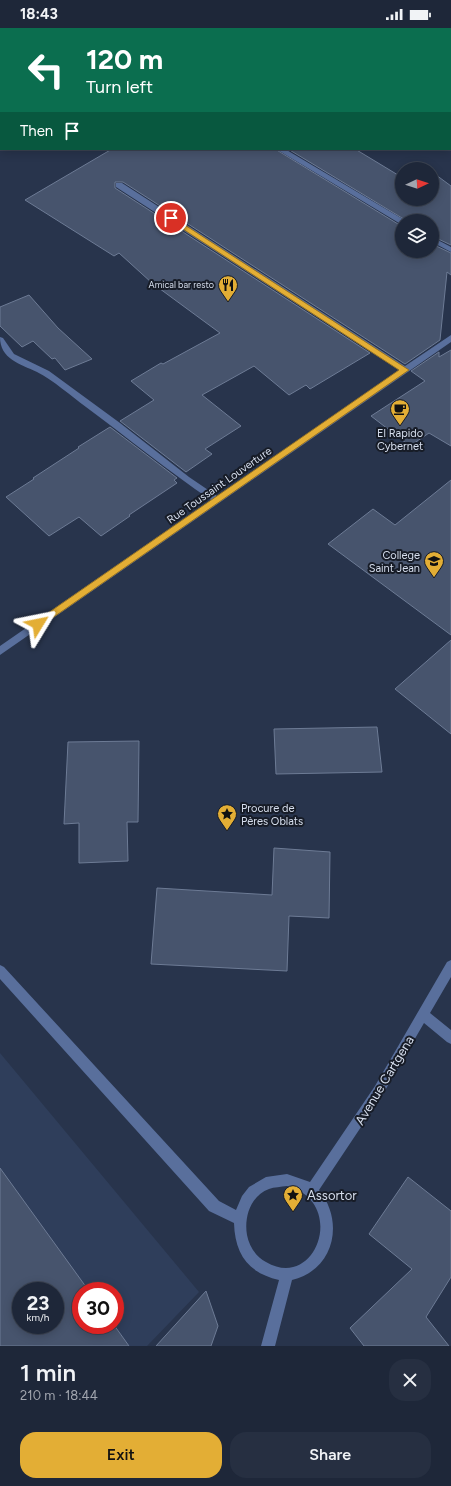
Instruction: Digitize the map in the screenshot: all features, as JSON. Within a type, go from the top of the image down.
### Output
[{"type":"street","points":[[282,150],[395,217]]},
{"type":"street","points":[[119,185],[405,370]]},
{"type":"street","points":[[439,243],[451,250]]},
{"type":"street","name":"Rue Toussaint Louverture","points":[[0,651],[451,338]]},
{"type":"street","points":[[0,340],[11,356],[46,373],[117,425],[186,480],[217,500]]},
{"type":"street","name":"Avenue Cartgena","points":[[311,1191],[356,1125],[451,966]]},
{"type":"street","points":[[0,970],[214,1206],[240,1219]]},
{"type":"street","points":[[423,1014],[451,1038]]},
{"type":"street","points":[[287,1180],[300,1184],[311,1191],[321,1203],[327,1218],[327,1234],[323,1249],[314,1262],[302,1271],[287,1275],[271,1272],[257,1264],[247,1251],[241,1236],[240,1219],[244,1205],[252,1194],[262,1185],[274,1181],[287,1180]]},
{"type":"street","points":[[268,1346],[287,1275]]},
{"type":"shaded area","points":[[0,1053],[199,1292],[147,1346],[0,1346]]},
{"type":"building","points":[[110,150],[277,150],[395,222],[395,258],[439,258],[439,247],[451,253],[451,275],[447,272],[440,340],[405,364],[123,182],[115,182],[115,188],[370,353],[310,389],[306,385],[289,395],[254,366],[202,395],[241,426],[205,449],[212,454],[186,472],[120,421],[154,400],[131,381],[161,363],[163,364],[220,333],[152,283],[119,253],[114,256],[25,200]]},
{"type":"building","points":[[290,150],[357,150],[395,173],[395,206],[439,206],[439,177],[451,186],[451,245],[439,239],[439,214],[395,214]]},
{"type":"building","points":[[29,295],[58,328],[92,359],[65,370],[55,358],[52,359],[33,341],[22,347],[0,326],[0,307]]},
{"type":"building","points":[[451,350],[451,446],[429,433],[410,446],[371,416],[425,381],[411,371],[439,352],[439,357]]},
{"type":"building","points":[[110,427],[177,478],[174,480],[177,483],[129,515],[130,516],[101,536],[79,517],[49,536],[6,497],[79,448],[78,447]]},
{"type":"building","points":[[451,480],[451,635],[328,544],[373,509],[395,525]]},
{"type":"building","points":[[451,640],[451,734],[395,689]]},
{"type":"building","points":[[377,727],[382,772],[276,774],[274,729]]},
{"type":"building","points":[[139,741],[138,822],[127,822],[128,861],[79,863],[79,823],[64,824],[68,742]]},
{"type":"building","points":[[274,848],[330,852],[329,918],[289,916],[287,971],[151,964],[157,888],[272,895]]},
{"type":"building","points":[[0,1168],[82,1282],[72,1282],[72,1334],[120,1334],[129,1346],[0,1346]]},
{"type":"building","points":[[408,1177],[451,1211],[451,1277],[426,1317],[449,1346],[364,1346],[350,1328],[412,1269],[369,1234]]},
{"type":"building","points":[[206,1291],[218,1326],[211,1346],[156,1346]]},
{"type":"place","name":"Amical bar resto","points":[[228,302]]},
{"type":"place","name":"El Rapido Cybernet","points":[[400,426]]},
{"type":"place","name":"College Saint Jean","points":[[434,578]]},
{"type":"place","name":"Procure de Pères Oblats","points":[[227,831]]},
{"type":"place","name":"Assortor","points":[[293,1212]]},
{"type":"route","points":[[38,624],[405,370],[171,218]]}]
